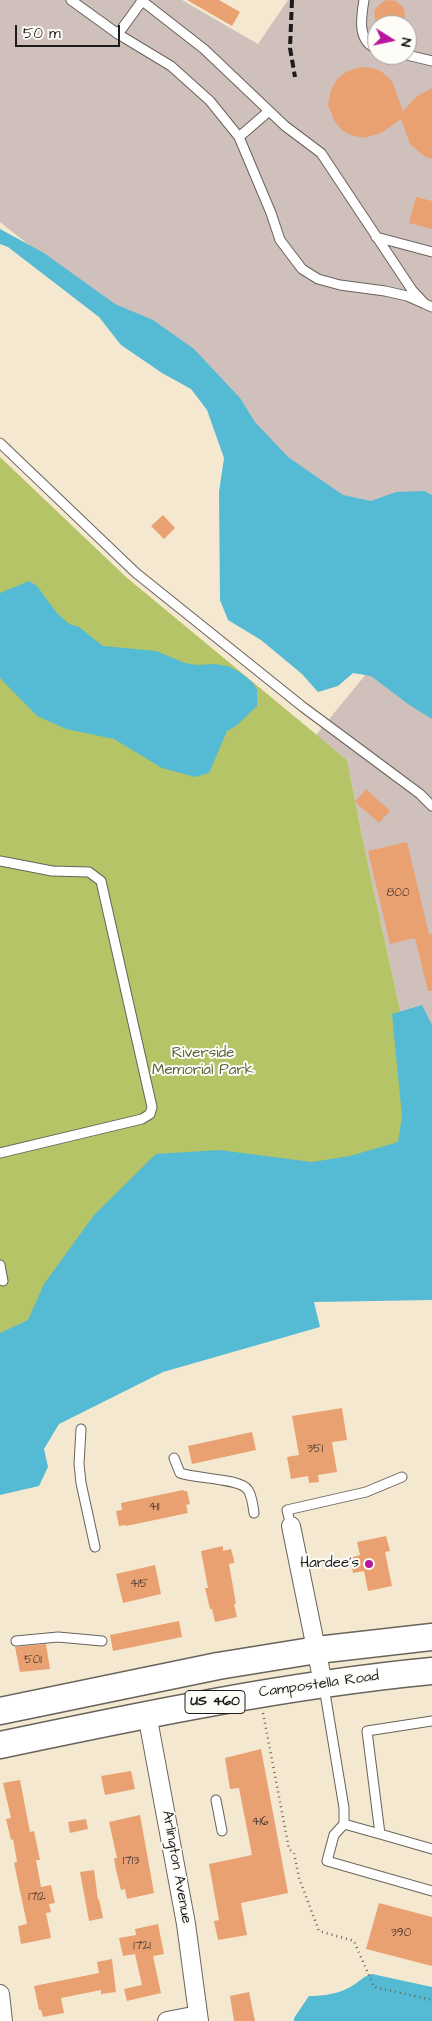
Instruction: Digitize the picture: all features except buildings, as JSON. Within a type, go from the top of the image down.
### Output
[{"type":"main road","name":"US 460","points":[[0,1711],[218,1666],[317,1650],[432,1637]]},
{"type":"main road","name":"Campostella Road","points":[[0,1745],[147,1714],[323,1683],[432,1671]]},
{"type":"street","points":[[291,1526],[323,1683]]},
{"type":"street","name":"Arlington Avenue","points":[[147,1714],[186,1924],[199,2018]]},
{"type":"street","points":[[0,1994],[3,2021]]},
{"type":"street","points":[[167,2021],[199,2018]]},
{"type":"lane","points":[[70,0],[118,34],[171,66],[210,101],[239,137],[271,213],[280,240],[302,269],[325,281],[400,294],[429,306]]},
{"type":"lane","points":[[118,34],[142,0],[204,49],[269,111],[321,153],[412,290],[429,306]]},
{"type":"lane","points":[[364,0],[361,18],[362,35],[367,44]]},
{"type":"lane","points":[[417,58],[432,62]]},
{"type":"lane","points":[[239,137],[269,111]]},
{"type":"lane","points":[[376,237],[432,252]]},
{"type":"lane","points":[[0,443],[136,573],[258,672],[420,794],[432,806]]},
{"type":"lane","points":[[0,862],[52,871],[89,872],[101,881],[152,1107],[150,1114],[142,1119],[0,1153]]},
{"type":"lane","points":[[0,1265],[3,1281]]},
{"type":"lane","points":[[81,1429],[80,1483],[95,1547]]},
{"type":"lane","points":[[174,1458],[180,1472],[186,1475],[239,1483],[247,1489],[252,1498],[254,1513]]},
{"type":"lane","points":[[291,1526],[287,1510],[366,1492],[402,1477]]},
{"type":"lane","points":[[16,1641],[58,1637],[102,1641]]},
{"type":"lane","points":[[323,1683],[341,1789],[344,1824],[334,1835],[327,1861],[432,1891]]},
{"type":"lane","points":[[380,1834],[366,1731],[432,1721]]},
{"type":"lane","points":[[216,1800],[222,1831]]},
{"type":"lane","points":[[344,1824],[432,1849]]},
{"type":"path","points":[[262,1707],[289,1849],[294,1853],[298,1878],[318,1931],[354,1941],[374,1988],[432,2000]]},
{"type":"shaded area","points":[[0,0],[182,0],[258,44],[288,0],[432,0],[432,1156],[347,760],[316,735],[403,629],[158,347],[0,222]]},
{"type":"green space","name":"Riverside Memorial Park","points":[[0,457],[126,577],[347,760],[432,1156],[0,1349]]},
{"type":"water","points":[[0,229],[44,253],[115,304],[153,320],[194,349],[240,398],[255,422],[288,457],[343,495],[371,501],[396,492],[424,491],[432,495],[432,719],[408,704],[371,676],[353,673],[338,686],[318,692],[302,674],[261,640],[228,620],[220,600],[219,492],[224,458],[207,410],[191,389],[162,373],[121,345],[99,317],[8,247],[0,244]]},
{"type":"water","points":[[29,581],[37,586],[56,612],[69,624],[79,627],[103,646],[156,651],[185,663],[197,665],[214,664],[228,666],[252,682],[257,689],[257,706],[236,726],[227,731],[209,773],[195,777],[162,768],[114,739],[66,729],[37,716],[0,678],[0,593]]},
{"type":"water","points":[[422,1005],[432,1025],[432,1300],[314,1302],[320,1327],[163,1372],[59,1424],[44,1449],[48,1467],[39,1486],[0,1495],[0,1333],[28,1320],[44,1284],[94,1215],[156,1154],[219,1150],[312,1162],[350,1156],[398,1142],[402,1116],[392,1014]]},
{"type":"water","points":[[372,1974],[432,1987],[432,2021],[294,2021],[294,2018],[309,1996],[342,1991]]},
{"type":"railway","points":[[292,0],[290,48],[295,77]]},
{"type":"place","name":"Hardee's","points":[[369,1564]]}]
